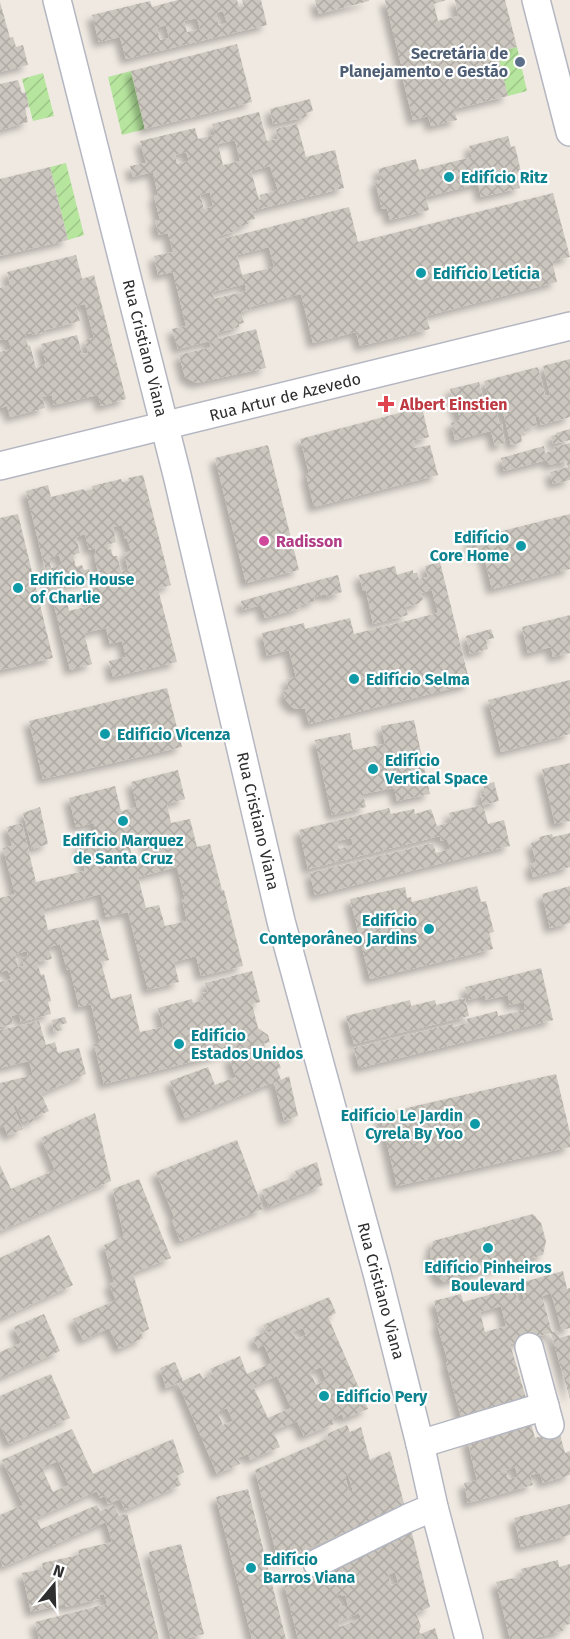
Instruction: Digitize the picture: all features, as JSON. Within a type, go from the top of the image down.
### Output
[{"type":"street","name":"Rua Cristiano Viana","points":[[57,0],[165,426],[281,921],[374,1264],[434,1507],[470,1639]]},
{"type":"street","points":[[536,0],[570,132]]},
{"type":"street","name":"Rua Artur de Azevedo","points":[[0,466],[570,326]]},
{"type":"street","points":[[420,1444],[548,1415],[529,1347]]},
{"type":"street","points":[[316,1563],[434,1507]]},
{"type":"green space","points":[[517,47],[527,91],[508,96],[497,52]]},
{"type":"green space","points":[[131,71],[145,129],[122,135],[108,77]]},
{"type":"green space","points":[[43,73],[54,116],[33,121],[22,79]]},
{"type":"green space","points":[[66,163],[84,235],[68,240],[50,167]]},
{"type":"building","points":[[178,0],[237,0],[239,7],[244,6],[242,0],[261,0],[267,25],[126,59],[120,37],[99,42],[92,15],[150,1],[152,7]],"holes":[[[223,11],[227,23],[219,25],[216,13]],[[197,18],[200,29],[187,32],[184,21]],[[166,25],[169,38],[160,40],[157,28]]]},
{"type":"building","points":[[315,0],[369,0],[369,1],[319,14]]},
{"type":"building","points":[[385,0],[446,0],[434,4],[438,21],[458,16],[455,0],[505,0],[517,47],[497,52],[508,96],[454,109],[457,120],[431,126],[428,116],[413,120]]},
{"type":"building","points":[[0,2],[10,38],[13,37],[16,47],[23,45],[28,65],[0,72]]},
{"type":"building","points":[[237,44],[252,102],[145,129],[131,71]]},
{"type":"building","points":[[18,80],[22,93],[26,92],[29,107],[25,108],[28,122],[0,130],[0,84]]},
{"type":"building","points":[[310,99],[313,111],[306,113],[307,117],[273,124],[270,109]]},
{"type":"building","points":[[259,112],[267,141],[278,139],[276,129],[297,124],[306,157],[335,150],[344,188],[252,211],[255,219],[236,228],[237,231],[217,236],[218,240],[349,207],[358,242],[553,193],[570,257],[552,261],[557,282],[426,316],[430,329],[360,346],[356,332],[313,343],[301,294],[250,307],[251,309],[241,312],[244,323],[239,324],[239,327],[217,333],[218,339],[256,329],[266,368],[196,383],[185,377],[179,355],[211,347],[210,341],[178,349],[172,329],[186,326],[173,272],[158,275],[154,256],[173,252],[168,233],[159,235],[155,221],[160,220],[154,196],[158,195],[153,172],[133,177],[130,166],[146,163],[140,141],[195,128],[198,139],[215,135],[212,124]],"holes":[[[235,140],[240,161],[223,165],[218,144]],[[186,152],[189,161],[177,164],[175,155]],[[270,166],[278,190],[260,195],[261,200],[259,200],[251,171]],[[210,192],[213,206],[204,209],[200,195]],[[269,247],[274,267],[242,275],[237,255]],[[245,284],[246,291],[214,299],[212,292]]]},
{"type":"building","name":"Edifício Ritz","points":[[508,136],[511,147],[515,146],[521,172],[517,173],[520,188],[481,197],[478,184],[426,197],[429,210],[390,220],[387,208],[382,209],[375,181],[381,180],[378,169],[416,159],[419,170],[472,157],[469,146]]},
{"type":"building","points":[[50,167],[68,240],[0,256],[0,179]]},
{"type":"building","points":[[76,255],[82,279],[94,275],[126,399],[101,406],[98,395],[54,405],[52,395],[42,397],[45,408],[10,417],[7,406],[0,408],[0,352],[11,349],[8,339],[0,340],[0,288],[10,285],[7,272]],"holes":[[[85,304],[94,338],[85,340],[88,353],[82,354],[77,335],[41,344],[46,364],[36,368],[25,334],[46,332],[45,330],[80,321],[76,306]]]},
{"type":"building","points":[[570,359],[570,417],[541,425],[539,416],[535,417],[537,425],[523,429],[525,435],[521,436],[522,442],[511,445],[503,412],[497,413],[499,424],[502,424],[505,443],[495,446],[491,431],[455,440],[451,423],[460,420],[450,389],[479,382],[485,406],[490,404],[484,381],[538,367],[545,396],[550,395],[543,366]]},
{"type":"building","points":[[422,407],[429,437],[414,441],[415,448],[430,445],[438,475],[314,507],[306,474],[309,473],[300,439]]},
{"type":"building","points":[[570,429],[570,440],[553,444],[551,436]]},
{"type":"building","points":[[570,443],[570,480],[553,484],[550,472],[568,467],[566,461],[549,465],[547,460],[504,471],[501,458],[544,446],[545,453],[555,450],[554,447]]},
{"type":"building","name":"Radisson","points":[[268,445],[299,570],[246,583],[215,458]]},
{"type":"building","points":[[143,475],[171,585],[158,589],[177,662],[113,677],[109,661],[126,657],[122,641],[110,644],[106,628],[84,633],[92,664],[70,670],[26,491],[48,485],[51,497],[93,489],[92,486],[121,479],[122,482],[129,481],[128,478]],"holes":[[[122,525],[131,551],[124,553],[128,569],[121,571],[117,556],[113,556],[107,545],[116,542],[113,527]],[[85,534],[89,550],[95,548],[96,553],[94,554],[101,586],[85,590],[89,606],[69,611],[63,586],[92,579],[89,569],[84,570],[82,565],[76,567],[73,555],[80,553],[76,537]],[[59,555],[62,565],[51,568],[49,558]]]},
{"type":"building","name":"Edifício House of Charlie","points":[[18,514],[53,658],[0,670],[0,518]]},
{"type":"building","name":"Edifício Core Home","points":[[570,514],[570,569],[492,589],[483,553],[473,555],[470,539]]},
{"type":"building","points":[[440,562],[470,684],[309,724],[305,709],[293,708],[285,699],[284,691],[289,689],[287,679],[296,677],[289,650],[267,656],[262,633],[304,623],[305,629],[350,618],[354,634],[438,613],[432,590],[421,593],[423,600],[420,603],[405,607],[408,615],[373,624],[366,591],[363,591],[359,575],[395,566],[397,575],[413,570],[419,579],[428,577],[425,566]]},
{"type":"building","points":[[338,575],[342,592],[326,597],[326,594],[314,597],[315,601],[300,605],[301,608],[265,618],[261,605],[243,610],[241,601]]},
{"type":"building","points":[[570,615],[570,653],[553,657],[551,647],[528,653],[522,627]]},
{"type":"building","points":[[491,629],[494,638],[486,640],[488,649],[470,654],[466,636]]},
{"type":"building","points":[[570,680],[570,734],[501,752],[488,700]]},
{"type":"building","name":"Edifício Vicenza","points":[[167,688],[182,747],[43,779],[29,721]]},
{"type":"building","name":"Edifício Vertical Space","points":[[414,720],[430,794],[397,801],[394,788],[363,794],[366,807],[332,815],[315,740],[350,733],[353,750],[385,744],[381,726]]},
{"type":"building","points":[[570,763],[570,821],[555,824],[542,769]]},
{"type":"building","points":[[178,770],[185,799],[167,804],[171,823],[190,819],[197,847],[210,844],[243,966],[201,976],[196,956],[174,962],[179,982],[148,990],[128,912],[106,917],[101,894],[43,909],[48,930],[98,919],[109,960],[101,962],[111,999],[131,994],[140,1032],[163,1027],[158,1008],[192,999],[193,1003],[204,1000],[202,993],[208,992],[205,983],[252,971],[260,1002],[252,1004],[258,1028],[268,1035],[270,1042],[104,1084],[94,1044],[100,1043],[91,1004],[79,1007],[70,969],[67,970],[60,944],[49,947],[52,959],[37,962],[41,975],[44,974],[51,1001],[48,1002],[51,1014],[21,1022],[19,1014],[11,1016],[13,1024],[0,1027],[0,982],[11,979],[8,970],[0,972],[0,898],[15,894],[3,848],[12,846],[7,827],[22,823],[36,882],[85,871],[79,844],[98,840],[94,823],[76,827],[69,798],[115,786],[121,811],[137,807],[131,782]],"holes":[[[144,835],[149,857],[133,861],[128,839]],[[177,867],[185,899],[182,899],[187,921],[165,926],[159,905],[146,908],[138,877]],[[27,951],[28,956],[22,958],[24,966],[18,967],[15,954]]]},
{"type":"building","points":[[494,782],[499,801],[483,805],[480,794],[485,793],[483,785]]},
{"type":"building","points":[[483,805],[488,824],[504,820],[510,846],[315,895],[310,873],[433,843],[436,853],[450,849],[447,839],[441,841],[440,836],[308,869],[299,830],[389,808],[391,814],[414,809],[415,814],[431,809],[437,826],[451,822],[449,813]],"holes":[[[351,838],[353,845],[339,849],[337,841]]]},
{"type":"building","points":[[40,807],[48,844],[32,849],[23,813]]},
{"type":"building","points":[[570,833],[570,867],[533,877],[530,864],[536,862],[531,843],[540,840],[539,837]]},
{"type":"building","name":"Edifício Conteporâneo Jardins","points":[[477,886],[481,902],[486,901],[494,932],[489,933],[493,949],[370,979],[350,899],[405,887],[407,898],[411,897],[412,902]]},
{"type":"building","points":[[570,886],[570,923],[550,928],[542,894]]},
{"type":"building","points":[[541,968],[553,1020],[359,1068],[354,1048],[453,1024],[453,1027],[468,1023],[467,1019],[497,1011],[498,1016],[525,1010],[524,1002],[510,1005],[508,995],[486,1000],[485,995],[469,1000],[465,987]]},
{"type":"building","points":[[465,998],[469,1016],[354,1044],[346,1016],[410,1000],[411,1006],[435,1000],[436,1005]]},
{"type":"building","points":[[65,1017],[67,1023],[60,1025],[62,1030],[54,1032],[52,1020]]},
{"type":"building","points":[[39,1021],[46,1045],[55,1042],[58,1053],[79,1048],[86,1074],[41,1094],[49,1111],[33,1118],[34,1121],[29,1123],[28,1119],[23,1122],[16,1105],[13,1106],[23,1129],[8,1136],[4,1126],[0,1128],[0,1083],[33,1075],[29,1061],[0,1068],[0,1030]]},
{"type":"building","points":[[264,1044],[266,1051],[273,1048],[281,1068],[277,1069],[281,1080],[289,1076],[298,1116],[284,1121],[274,1082],[185,1118],[170,1081],[208,1067],[215,1085],[236,1077],[229,1058]]},
{"type":"building","name":"Edifício Le Jardin Cyrela By Yoo","points":[[556,1074],[570,1133],[570,1147],[397,1186],[380,1114]]},
{"type":"building","points":[[95,1113],[111,1181],[0,1231],[0,1165],[11,1189],[55,1170],[41,1138]]},
{"type":"building","points":[[237,1140],[263,1209],[180,1241],[172,1220],[175,1219],[156,1172]]},
{"type":"building","points":[[317,1162],[323,1185],[269,1207],[262,1190],[297,1176],[295,1171]]},
{"type":"building","points":[[139,1179],[171,1258],[133,1273],[149,1329],[141,1333],[143,1338],[119,1349],[109,1328],[83,1340],[73,1319],[116,1300],[109,1284],[114,1282],[104,1245],[124,1236],[113,1189]]},
{"type":"building","name":"Edifício Pinheiros Boulevard","points":[[533,1214],[541,1223],[546,1241],[543,1255],[443,1282],[436,1275],[430,1255],[433,1241]]},
{"type":"building","points":[[49,1235],[73,1285],[0,1319],[0,1258]]},
{"type":"building","points":[[563,1271],[567,1289],[570,1288],[570,1328],[562,1330],[551,1293],[542,1296],[552,1332],[557,1331],[559,1338],[570,1335],[570,1399],[551,1333],[510,1344],[526,1398],[500,1405],[502,1410],[462,1421],[446,1363],[448,1362],[437,1324],[440,1323],[434,1301],[461,1294],[463,1302],[514,1288],[518,1302],[524,1300],[520,1283]],"holes":[[[501,1306],[506,1326],[485,1332],[480,1312]]]},
{"type":"building","name":"Edifício Pery","points":[[329,1297],[336,1313],[328,1317],[368,1409],[344,1419],[342,1414],[332,1419],[334,1424],[304,1436],[297,1421],[273,1431],[280,1447],[250,1460],[248,1454],[237,1458],[240,1464],[217,1474],[178,1383],[166,1388],[160,1368],[175,1362],[183,1381],[200,1373],[203,1379],[213,1374],[210,1369],[240,1356],[247,1374],[272,1363],[264,1345],[258,1348],[253,1338],[272,1331],[270,1327],[265,1330],[263,1325]],"holes":[[[303,1328],[306,1335],[296,1339],[293,1332]],[[321,1367],[326,1380],[316,1385],[310,1372]],[[277,1376],[291,1408],[268,1418],[253,1386]],[[227,1408],[233,1421],[223,1425],[217,1412]]]},
{"type":"building","points":[[44,1314],[60,1351],[0,1378],[0,1352],[21,1343],[14,1327]]},
{"type":"building","points":[[51,1374],[70,1418],[9,1444],[0,1425],[0,1396]]},
{"type":"building","points":[[530,1420],[535,1438],[559,1431],[565,1453],[570,1451],[570,1475],[543,1483],[540,1473],[530,1475],[533,1485],[468,1503],[464,1483],[477,1480],[467,1439]],"holes":[[[515,1467],[518,1477],[508,1479],[506,1471],[487,1477]]]},
{"type":"building","points":[[347,1425],[350,1432],[361,1427],[370,1460],[390,1451],[405,1507],[278,1561],[255,1470],[329,1438],[327,1434]],"holes":[[[348,1475],[353,1491],[349,1492],[345,1476]]]},
{"type":"building","points":[[72,1429],[93,1474],[173,1439],[184,1472],[177,1476],[181,1485],[125,1510],[120,1499],[108,1504],[105,1496],[100,1498],[97,1491],[36,1518],[41,1529],[97,1505],[100,1511],[114,1505],[119,1516],[127,1513],[159,1639],[39,1639],[35,1622],[107,1604],[104,1594],[99,1595],[100,1599],[31,1612],[22,1573],[43,1569],[42,1563],[79,1555],[78,1550],[112,1542],[106,1522],[3,1567],[0,1557],[0,1515],[23,1505],[2,1460]],"holes":[[[58,1461],[69,1485],[53,1492],[42,1468]]]},
{"type":"building","name":"Edifício Barros Viana","points":[[248,1489],[286,1639],[252,1639],[216,1497]]},
{"type":"building","points":[[570,1504],[570,1535],[521,1547],[514,1518]]},
{"type":"building","points":[[411,1529],[430,1607],[416,1613],[421,1626],[419,1632],[421,1634],[435,1628],[438,1639],[298,1639],[284,1583]],"holes":[[[395,1572],[398,1583],[391,1585],[388,1575]],[[337,1595],[345,1595],[348,1606],[341,1607]],[[359,1613],[361,1618],[340,1627],[338,1622]]]},
{"type":"building","points":[[181,1544],[204,1634],[184,1639],[171,1639],[149,1552]]},
{"type":"building","points":[[558,1560],[559,1567],[570,1564],[570,1624],[562,1626],[563,1631],[531,1639],[510,1639],[496,1582],[523,1576],[521,1569]]},
{"type":"place","name":"Secretária de Planejamento e Gestão","points":[[520,62]]},
{"type":"place","name":"Edifício Ritz","points":[[449,177]]},
{"type":"place","name":"Edifício Letícia","points":[[421,273]]},
{"type":"place","name":"Albert Einstien","points":[[386,404]]},
{"type":"place","name":"Radisson","points":[[264,541]]},
{"type":"place","name":"Edifício Core Home","points":[[521,546]]},
{"type":"place","name":"Edifício House of Charlie","points":[[18,588]]},
{"type":"place","name":"Edifício Selma","points":[[354,679]]},
{"type":"place","name":"Edifício Vicenza","points":[[105,734]]},
{"type":"place","name":"Edifício Vertical Space","points":[[373,769]]},
{"type":"place","name":"Edifício Marquez de Santa Cruz","points":[[123,821]]},
{"type":"place","name":"Edifício Conteporâneo Jardins","points":[[429,929]]},
{"type":"place","name":"Edifício Estados Unidos","points":[[179,1044]]},
{"type":"place","name":"Edifício Le Jardin Cyrela By Yoo","points":[[475,1124]]},
{"type":"place","name":"Edifício Pinheiros Boulevard","points":[[488,1248]]},
{"type":"place","name":"Edifício Pery","points":[[324,1396]]},
{"type":"place","name":"Edifício Barros Viana","points":[[251,1568]]}]
